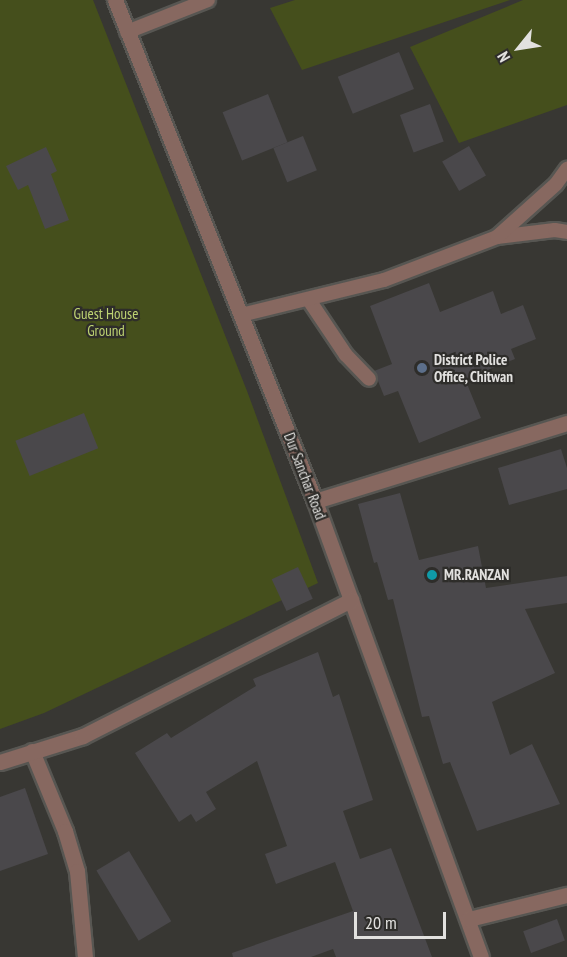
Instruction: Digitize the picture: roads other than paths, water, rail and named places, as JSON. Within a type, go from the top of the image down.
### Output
[{"type":"street","name":"Dur Sanchar Road","points":[[115,0],[315,501],[481,957]]},
{"type":"street","points":[[315,501],[567,423]]},
{"type":"street","points":[[0,762],[83,736],[351,600]]},
{"type":"street","points":[[32,751],[65,831],[77,871],[85,957]]},
{"type":"street","points":[[469,920],[567,895]]},
{"type":"lane","points":[[127,32],[208,0]]},
{"type":"lane","points":[[497,237],[556,183],[567,169]]},
{"type":"lane","points":[[241,315],[384,280],[497,237],[555,230],[567,232]]},
{"type":"lane","points":[[309,300],[346,355],[369,379]]},
{"type":"place","name":"District Police Office, Chitwan","points":[[422,368]]},
{"type":"place","name":"MR.RANZAN","points":[[432,575]]},
{"type":"park label","name":"Guest House Ground","points":[[106,322]]}]
